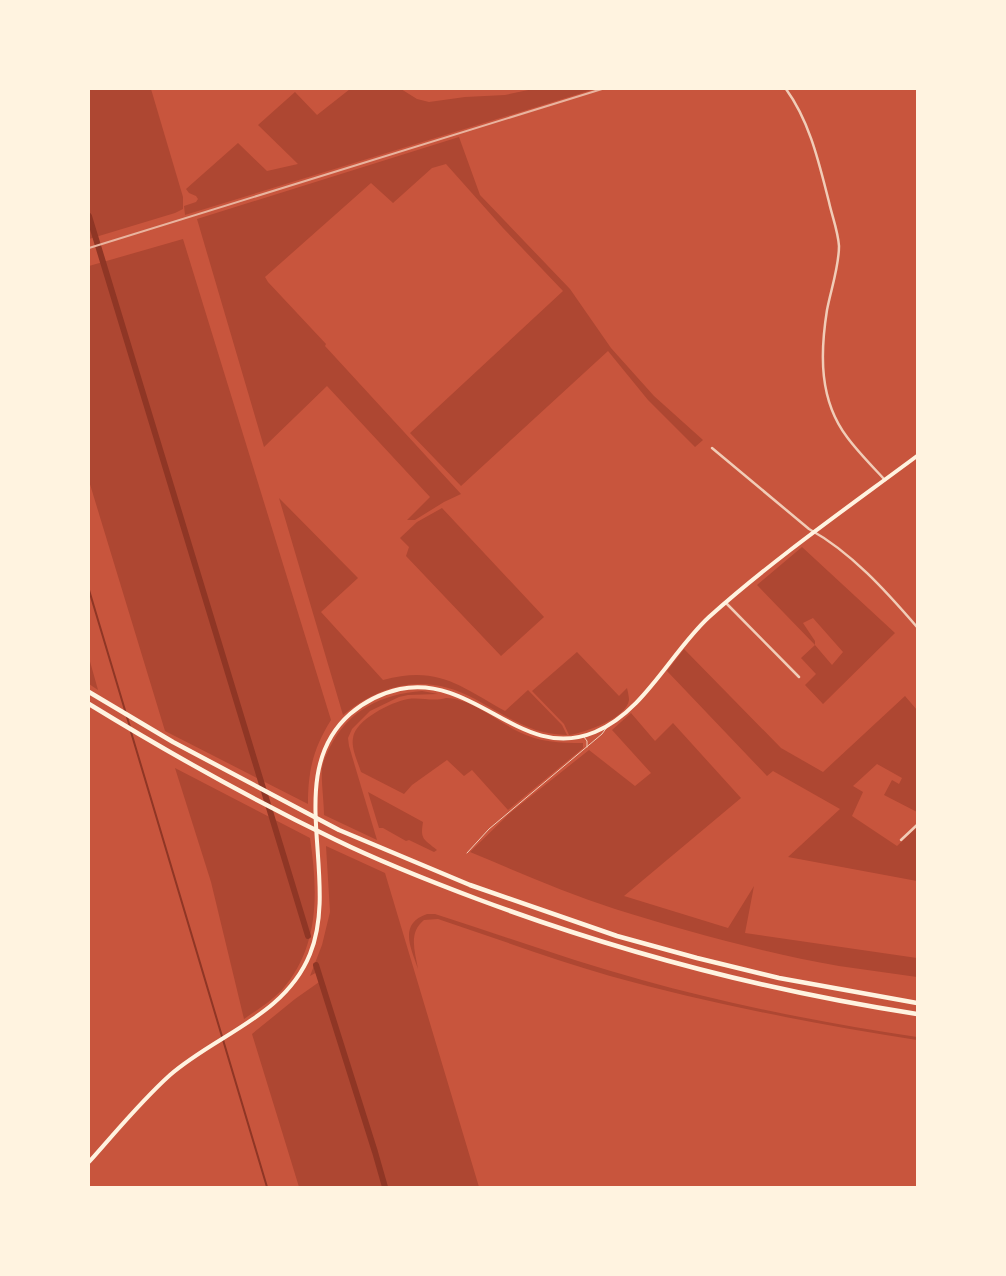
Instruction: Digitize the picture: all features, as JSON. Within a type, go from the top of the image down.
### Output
[{"type":"highway","points":[[89,692],[173,742],[330,825],[410,861],[502,897],[617,936],[779,978],[917,1003]]},
{"type":"highway","points":[[89,704],[170,753],[337,840],[414,874],[516,914],[654,958],[776,988],[917,1014]]},
{"type":"main road","points":[[89,1162],[165,1080],[182,1066],[265,1011],[284,994],[302,971],[312,951],[318,928],[321,898],[315,795],[318,769],[324,750],[334,732],[353,711],[387,692],[407,688],[429,688],[447,691],[465,698],[512,724],[536,734],[556,738],[583,736],[607,726],[633,705],[691,636],[726,603],[814,531],[917,456]]},
{"type":"street","points":[[786,89],[798,108],[810,134],[817,155],[839,246],[823,340],[824,382],[837,423],[847,438],[885,480]]},
{"type":"street","points":[[712,448],[847,556],[884,591],[917,627]]},
{"type":"street","points":[[726,603],[799,677]]},
{"type":"street","points":[[902,840],[917,824]]},
{"type":"lane","points":[[467,853],[489,829],[586,748],[604,732],[607,726]]},
{"type":"lane","points":[[583,736],[587,740],[586,748]]},
{"type":"shaded area","points":[[89,89],[151,89],[183,197],[183,209],[89,239]]},
{"type":"shaded area","points":[[350,89],[401,89],[417,99],[429,102],[465,97],[505,95],[533,89],[595,89],[185,215],[184,206],[196,202],[198,199],[186,189],[238,143],[267,171],[298,164],[258,125],[295,92],[317,115]]},
{"type":"shaded area","points":[[459,137],[480,195],[570,289],[611,348],[654,396],[703,440],[695,447],[648,400],[608,351],[461,486],[410,433],[563,291],[446,164],[432,168],[393,203],[371,183],[265,277],[326,344],[325,346],[461,494],[415,520],[407,520],[430,497],[327,386],[264,447],[197,219]]},
{"type":"shaded area","points":[[183,239],[331,720],[313,760],[309,781],[308,804],[165,731],[89,481],[89,266]]},
{"type":"shaded area","points":[[279,498],[358,578],[321,612],[383,680],[419,675],[448,680],[505,711],[528,690],[562,725],[567,735],[542,732],[530,728],[457,691],[423,684],[406,685],[374,695],[343,715]]},
{"type":"shaded area","points":[[442,508],[544,617],[501,656],[406,556],[409,547],[400,538],[417,522]]},
{"type":"shaded area","points":[[802,547],[895,633],[823,704],[805,685],[816,674],[801,658],[815,645],[757,585]],"holes":[[[813,618],[843,652],[832,665],[815,645],[815,641],[803,623]]]},
{"type":"shaded area","points":[[684,649],[781,748],[823,772],[905,696],[917,710],[917,812],[884,795],[892,780],[899,784],[902,778],[877,764],[853,786],[863,792],[852,816],[897,846],[917,827],[917,881],[788,857],[840,809],[773,771],[767,776],[667,671]]},
{"type":"shaded area","points":[[577,652],[619,696],[627,688],[629,700],[621,713],[604,724],[569,735],[564,724],[532,691]]},
{"type":"shaded area","points":[[89,658],[98,690],[89,684]]},
{"type":"shaded area","points":[[422,691],[438,694],[399,697],[370,711],[352,729],[348,738],[377,840],[324,815],[322,780],[324,760],[338,734],[357,713],[368,706],[394,696]]},
{"type":"shaded area","points":[[408,699],[437,700],[455,699],[474,706],[534,738],[566,743],[583,743],[583,748],[508,810],[472,770],[464,776],[447,760],[412,785],[404,794],[361,772],[353,742],[355,731],[360,725],[375,713],[401,701]]},
{"type":"shaded area","points":[[631,713],[655,741],[673,723],[741,798],[624,896],[728,928],[754,886],[745,933],[917,958],[917,977],[811,961],[698,933],[597,903],[470,852],[510,813],[589,750],[635,786],[651,773],[612,730]]},
{"type":"shaded area","points":[[175,768],[310,838],[315,899],[313,919],[303,957],[294,974],[281,991],[244,1019],[211,882]]},
{"type":"shaded area","points":[[368,792],[423,822],[422,832],[424,839],[437,850],[434,852],[409,840],[406,841],[383,828],[379,828]]},
{"type":"shaded area","points":[[326,846],[385,873],[479,1187],[299,1187],[252,1034],[322,980],[319,971],[310,976],[322,945],[330,912]]},
{"type":"shaded area","points":[[427,914],[435,914],[590,965],[676,989],[778,1013],[917,1037],[917,1040],[763,1013],[686,996],[567,963],[438,919],[424,920],[419,925],[414,936],[414,949],[418,969],[410,945],[410,930],[412,924],[418,918]]},
{"type":"waterway","points":[[89,216],[308,936]]},
{"type":"waterway","points":[[89,590],[130,727]]},
{"type":"waterway","points":[[131,732],[267,1187]]},
{"type":"waterway","points":[[316,965],[385,1187]]},
{"type":"railway","points":[[89,248],[602,89]]}]
